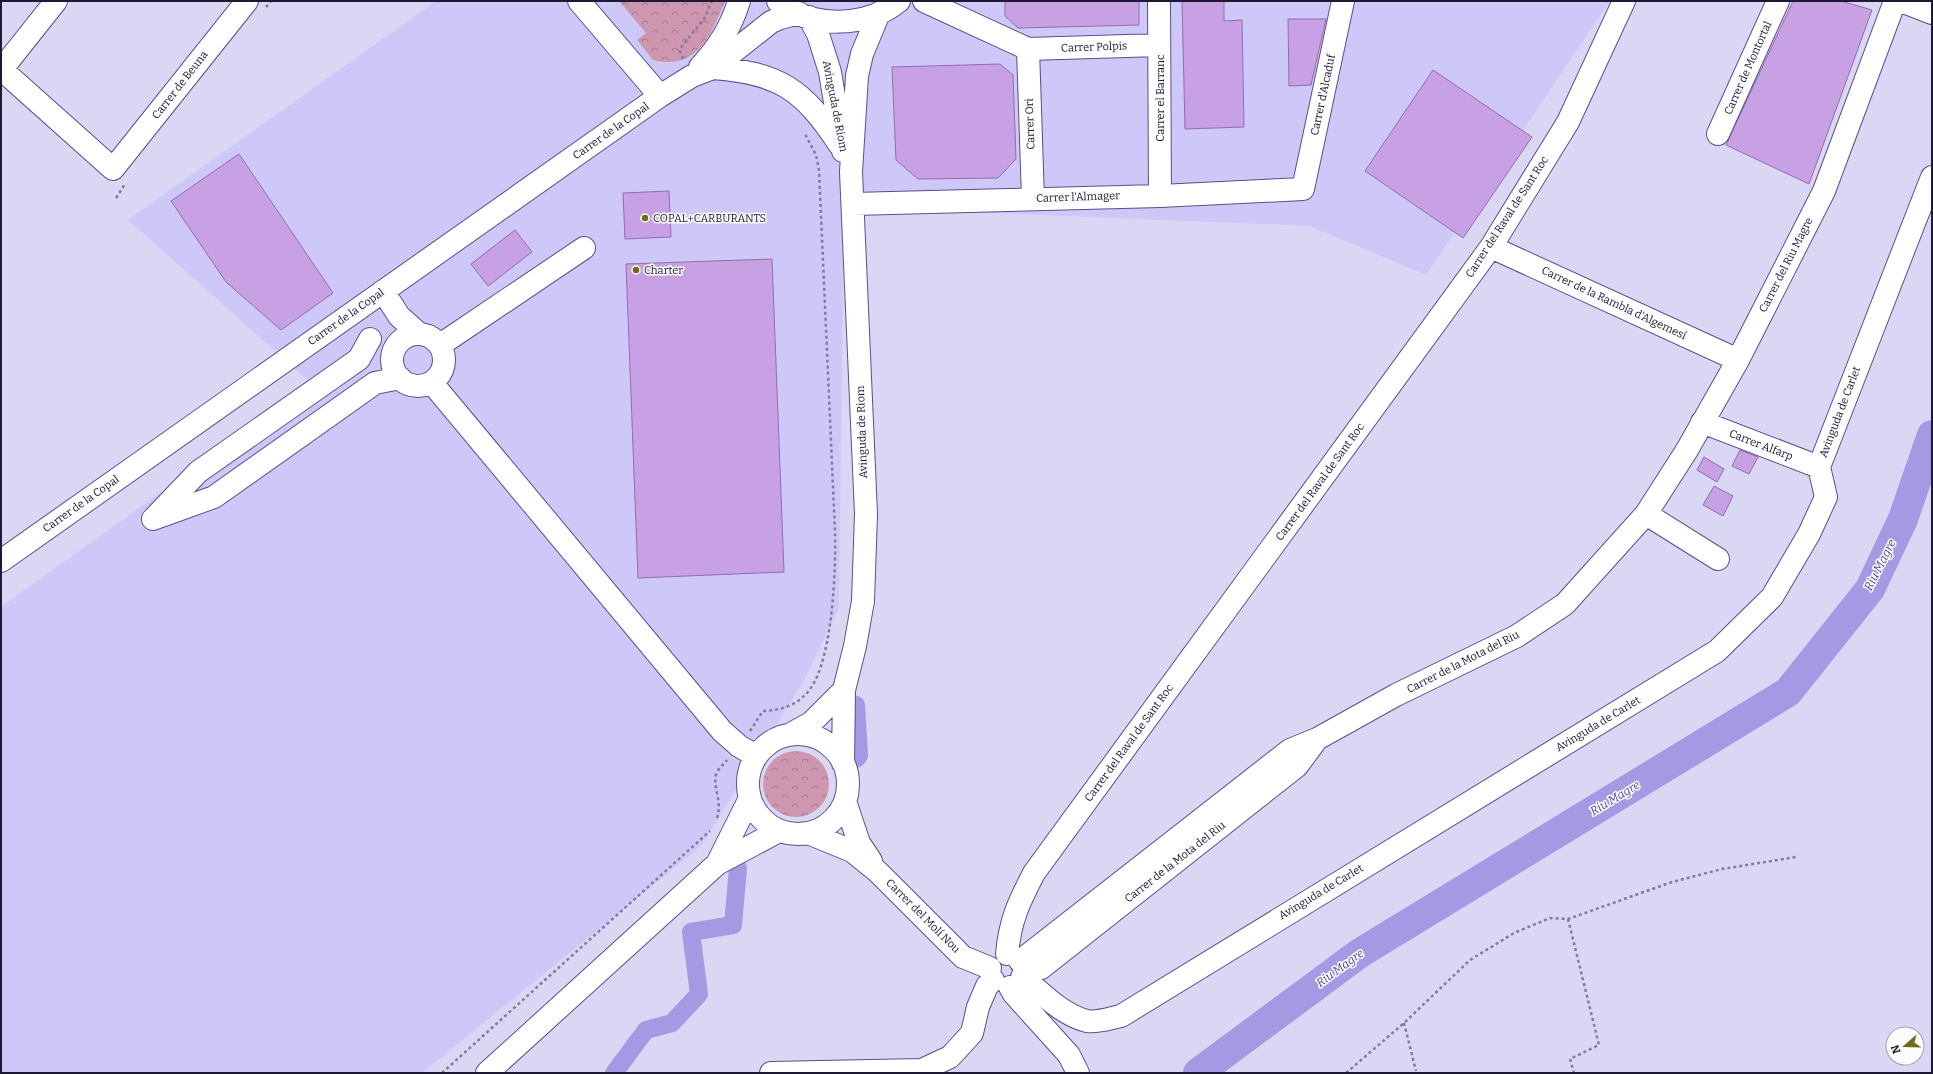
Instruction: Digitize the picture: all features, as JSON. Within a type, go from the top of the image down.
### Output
[{"type":"street","points":[[56,1],[1,69],[120,176]]},
{"type":"street","name":"Carrer de Beuna","points":[[120,176],[247,1]]},
{"type":"street","points":[[580,1],[660,96]]},
{"type":"street","name":"Carrer de la Copal","points":[[692,76],[719,43],[730,24],[739,1]]},
{"type":"street","points":[[778,1],[804,15],[827,21],[845,22],[862,19],[879,13],[899,1]]},
{"type":"street","points":[[924,1],[1028,49]]},
{"type":"street","name":"Carrer el Barranc","points":[[1159,1],[1160,196]]},
{"type":"street","name":"Carrer d'Alcaduf","points":[[1303,189],[1343,1]]},
{"type":"street","name":"Carrer del Raval de Sant Roc","points":[[1010,971],[1009,932],[1014,913],[1034,873],[1491,247],[1568,122],[1624,1]]},
{"type":"street","name":"Carrer de Montortal","points":[[1718,134],[1778,1]]},
{"type":"street","name":"Carrer del Riu Magre","points":[[1646,514],[1687,450],[1738,360],[1824,191],[1894,1]]},
{"type":"street","points":[[1901,1],[1932,13]]},
{"type":"street","name":"Avinguda de Riom","points":[[843,762],[844,690],[855,646],[863,601],[866,558],[866,514],[851,172],[857,76],[862,54],[879,13]]},
{"type":"street","name":"Carrer de la Copal","points":[[1,561],[660,96],[692,76],[713,68],[771,22],[804,15]]},
{"type":"street","name":"Avinguda de Riom","points":[[804,15],[818,34],[830,72],[837,110],[841,147],[851,172]]},
{"type":"street","name":"Carrer Polpis","points":[[1028,49],[1160,45]]},
{"type":"street","name":"Carrer Ori","points":[[1028,49],[1033,199]]},
{"type":"street","name":"Carrer de la Copal","points":[[713,68],[753,73],[784,85],[810,105],[822,118],[841,147]]},
{"type":"street","name":"Avinguda de Carlet","points":[[1010,971],[1059,1007],[1082,1019],[1088,1021],[1104,1020],[1121,1016],[1718,651],[1772,597],[1809,534],[1826,497],[1819,467],[1932,177]]},
{"type":"street","name":"Carrer l'Almager","points":[[852,204],[1160,196],[1303,189]]},
{"type":"street","name":"Carrer de la Rambla d'Algemesí","points":[[1491,247],[1738,360]]},
{"type":"street","points":[[440,345],[584,248]]},
{"type":"street","points":[[383,291],[399,316],[418,333]]},
{"type":"street","points":[[353,312],[370,339],[393,354]]},
{"type":"street","points":[[418,333],[426,334],[440,345],[444,352],[444,365],[438,377],[432,383],[424,386],[415,386],[400,378],[393,367],[393,354],[396,346],[402,339],[409,335],[418,333]]},
{"type":"street","points":[[370,339],[359,359],[198,472],[153,520],[214,497],[375,383],[400,378]]},
{"type":"street","points":[[432,383],[722,732],[747,751],[750,769],[747,784],[750,798],[756,812],[766,823],[780,831],[794,834],[808,833],[824,827],[836,816],[845,801],[848,788],[847,775],[843,762],[834,749],[822,740],[807,734],[791,734]]},
{"type":"street","name":"Carrer Alfarp","points":[[1702,422],[1819,467]]},
{"type":"street","points":[[1646,514],[1718,559]]},
{"type":"street","name":"Carrer de la Mota del Riu","points":[[1010,971],[1041,968],[1297,766],[1317,740],[1396,695],[1517,636],[1565,604],[1646,514]]},
{"type":"street","points":[[747,751],[765,745],[777,738],[791,734],[811,723],[844,690]]},
{"type":"street","points":[[717,864],[750,798]]},
{"type":"street","name":"Carrer del Molí Nou","points":[[845,801],[859,843],[878,872]]},
{"type":"street","points":[[487,1073],[717,864],[780,831]]},
{"type":"street","name":"Carrer del Molí Nou","points":[[808,833],[852,851],[878,872],[963,957],[1010,971]]},
{"type":"street","points":[[771,1073],[922,1070],[950,1057],[972,1033],[981,1000],[987,986],[1010,971],[1014,994],[1069,1055],[1078,1073]]},
{"type":"path","points":[[715,824],[719,806],[719,797],[715,777],[721,767],[747,751],[763,711],[786,708],[796,703],[812,687],[817,678],[825,649],[834,590],[835,532],[819,170],[816,155],[802,128]]},
{"type":"path","points":[[116,198],[120,176]]},
{"type":"path","points":[[442,1073],[704,839],[712,828]]},
{"type":"path","points":[[1346,1073],[1404,1023],[1470,960],[1514,933],[1550,918],[1568,919],[1686,879],[1722,869],[1796,857]]},
{"type":"path","points":[[1568,919],[1599,1045],[1570,1059],[1574,1073]]},
{"type":"path","points":[[1404,1023],[1416,1071]]},
{"type":"shaded area","points":[[436,1],[1610,1],[1426,275],[1310,226],[844,207],[839,608],[802,684],[701,846],[422,1073],[1,1073],[1,607],[312,384],[128,220]]},
{"type":"green space","points":[[619,1],[725,1],[708,38],[700,47],[691,55],[681,60],[668,62],[653,60],[637,40],[646,33]]},
{"type":"green space","points":[[796,751],[809,754],[819,761],[826,771],[829,784],[826,797],[819,807],[809,814],[796,817],[783,814],[773,807],[766,797],[763,784],[766,771],[773,761],[783,754]]},
{"type":"building","points":[[1005,1],[1139,1],[1139,25],[1018,28],[1005,16]]},
{"type":"building","points":[[1182,1],[1224,1],[1224,21],[1242,20],[1244,127],[1185,129]]},
{"type":"building","points":[[1793,1],[1841,1],[1872,10],[1809,184],[1726,145]]},
{"type":"building","points":[[1288,19],[1326,19],[1311,85],[1289,86]]},
{"type":"building","points":[[1000,64],[1013,75],[1016,159],[998,178],[918,179],[896,160],[892,67]]},
{"type":"building","points":[[1433,70],[1532,137],[1463,238],[1365,171]]},
{"type":"building","points":[[239,154],[333,293],[281,330],[226,282],[171,201]]},
{"type":"building","points":[[669,191],[671,237],[625,239],[623,193]]},
{"type":"building","points":[[515,230],[532,252],[488,286],[471,264]]},
{"type":"building","points":[[772,259],[784,572],[638,578],[626,264]]},
{"type":"building","points":[[1740,450],[1758,457],[1749,474],[1732,466]]},
{"type":"building","points":[[1704,457],[1724,469],[1717,482],[1697,470]]},
{"type":"building","points":[[1714,486],[1733,496],[1723,516],[1703,505]]},
{"type":"waterway","name":"Riu Magre","points":[[1198,1073],[1360,953],[1788,692],[1870,589],[1903,519],[1932,435]]},
{"type":"waterway","points":[[856,705],[859,756],[856,759]]},
{"type":"waterway","points":[[614,1073],[646,1030],[672,1023],[699,994],[691,932],[733,925],[738,868]]},
{"type":"place","name":"COPAL+CARBURANTS","points":[[645,218]]},
{"type":"place","name":"Charter","points":[[636,270]]}]
